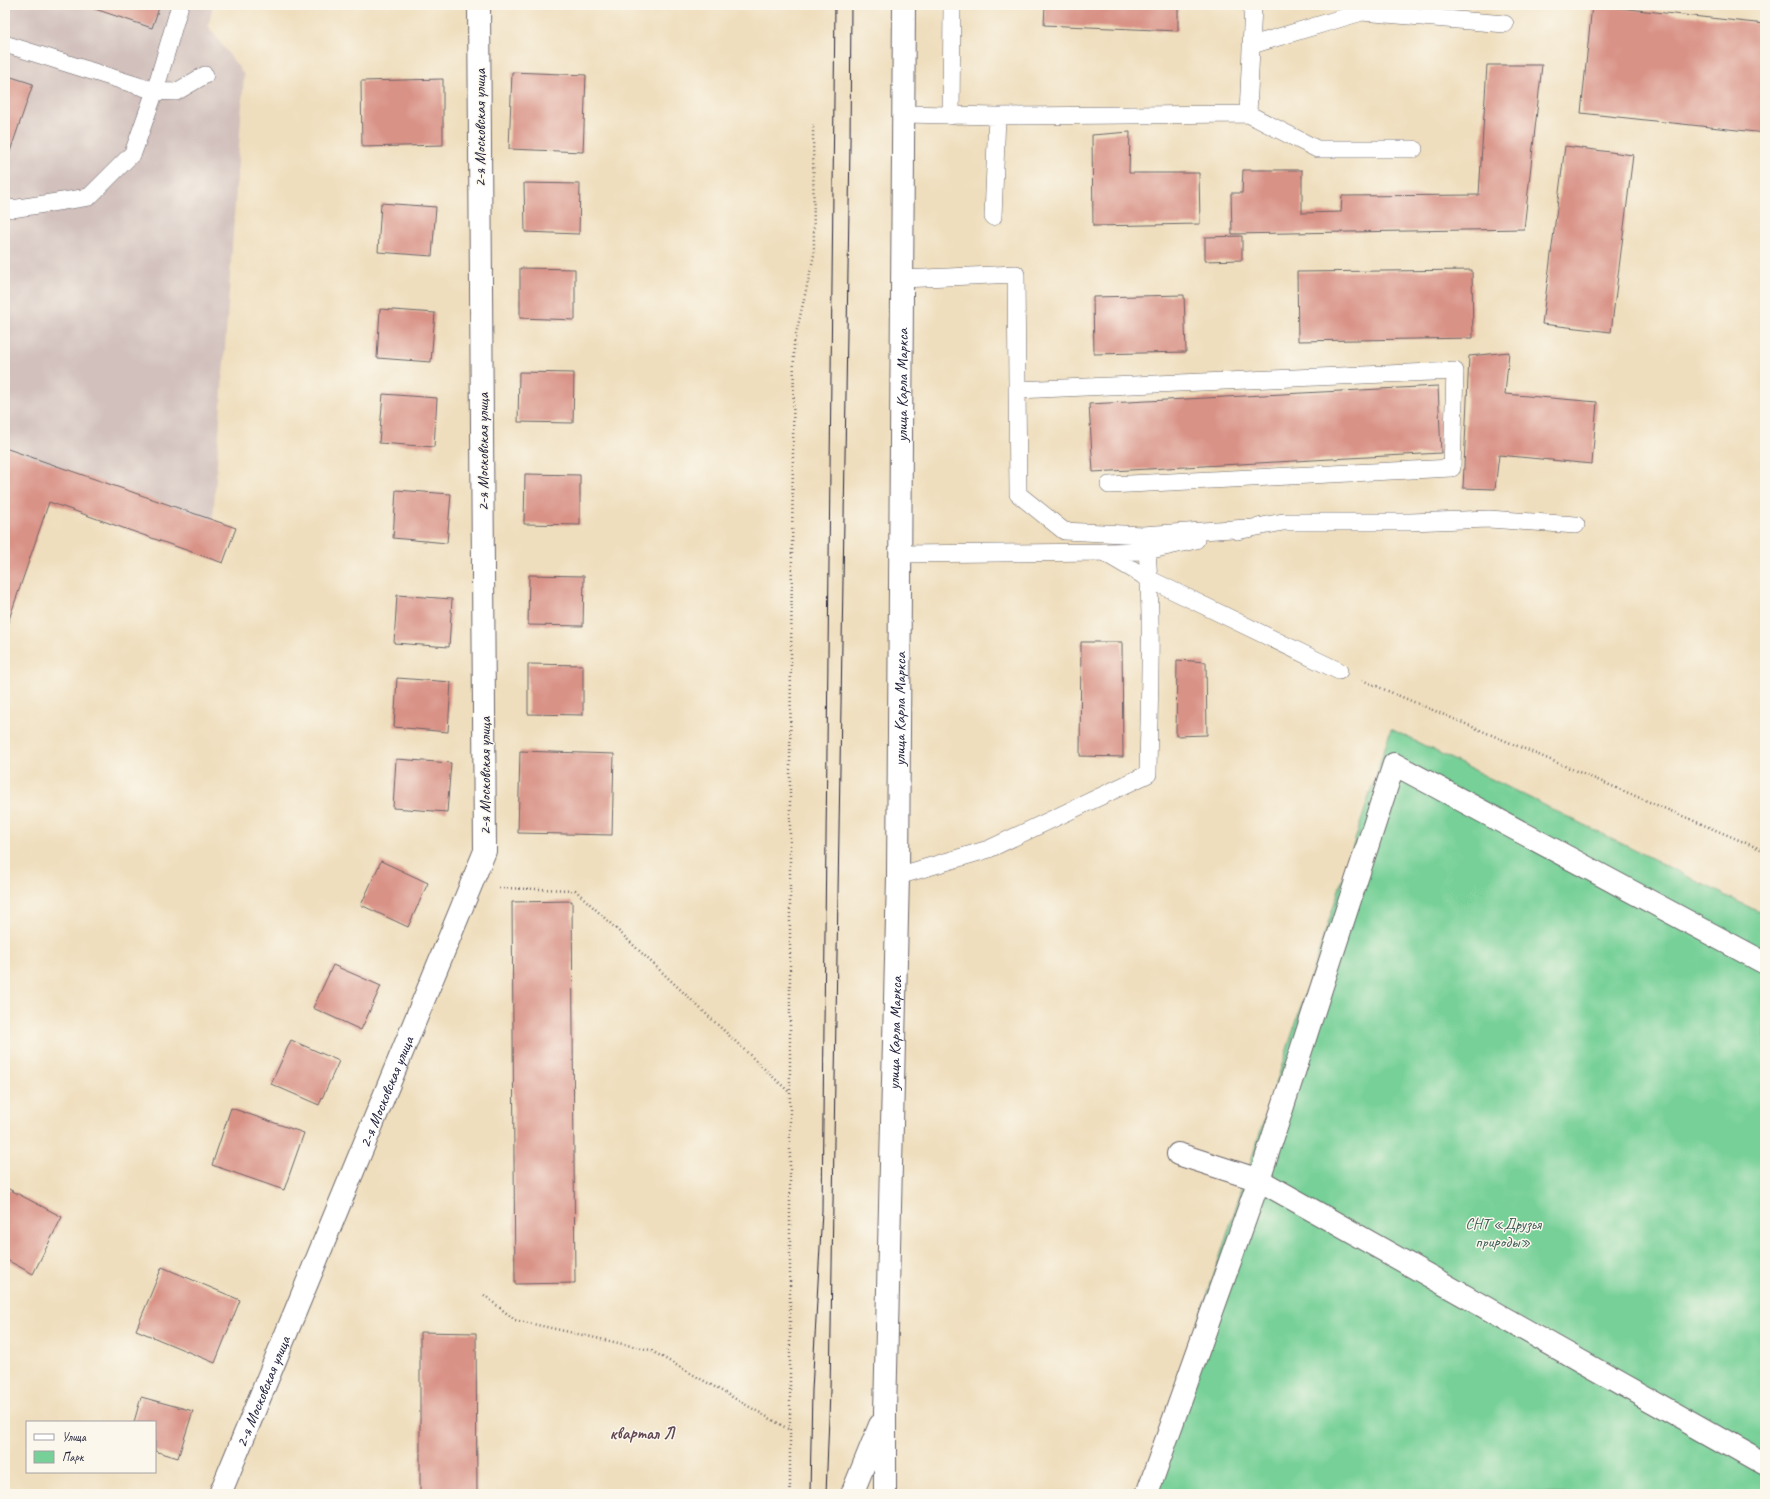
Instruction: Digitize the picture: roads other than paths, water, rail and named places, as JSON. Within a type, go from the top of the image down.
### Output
[{"type":"street","name":"улица Карла Маркса","points":[[885,1494],[885,1412],[898,876],[904,5]]},
{"type":"street","name":"2-я Московская улица","points":[[220,1494],[484,851],[475,8]]},
{"type":"street","points":[[1147,1494],[1259,1180],[1394,764],[1765,963]]},
{"type":"street","points":[[1178,1154],[1259,1180],[1765,1465]]},
{"type":"street","name":"улица Карла Маркса","points":[[852,1494],[885,1412]]},
{"type":"lane","points":[[5,206],[12,209],[89,197],[133,153],[154,91],[180,5]]},
{"type":"lane","points":[[951,116],[952,5]]},
{"type":"lane","points":[[1248,114],[1253,5]]},
{"type":"lane","points":[[1252,45],[1362,12],[1505,24]]},
{"type":"lane","points":[[5,44],[154,91],[176,92],[205,75]]},
{"type":"lane","points":[[903,114],[951,116],[1248,114],[1317,149],[1414,149]]},
{"type":"lane","points":[[993,217],[997,116]]},
{"type":"lane","points":[[902,279],[1016,274],[1018,494],[1064,531],[1142,535],[1247,528]]},
{"type":"lane","points":[[1017,390],[1455,371],[1452,468],[1109,485]]},
{"type":"lane","points":[[901,554],[1147,551],[1247,528],[1283,522],[1410,522],[1489,519],[1576,525]]},
{"type":"lane","points":[[898,876],[989,849],[1148,774],[1150,652],[1147,551]]},
{"type":"lane","points":[[1103,552],[1149,578],[1339,671]]},
{"type":"tram line","points":[[810,1494],[812,1390],[822,1211],[835,5]]},
{"type":"tram line","points":[[826,1494],[830,1391],[851,5]]},
{"type":"district","name":"квартал Л","points":[[642,1433]]},
{"type":"park label","name":"СНТ «Друзья природы»","points":[[1503,1232]]}]
